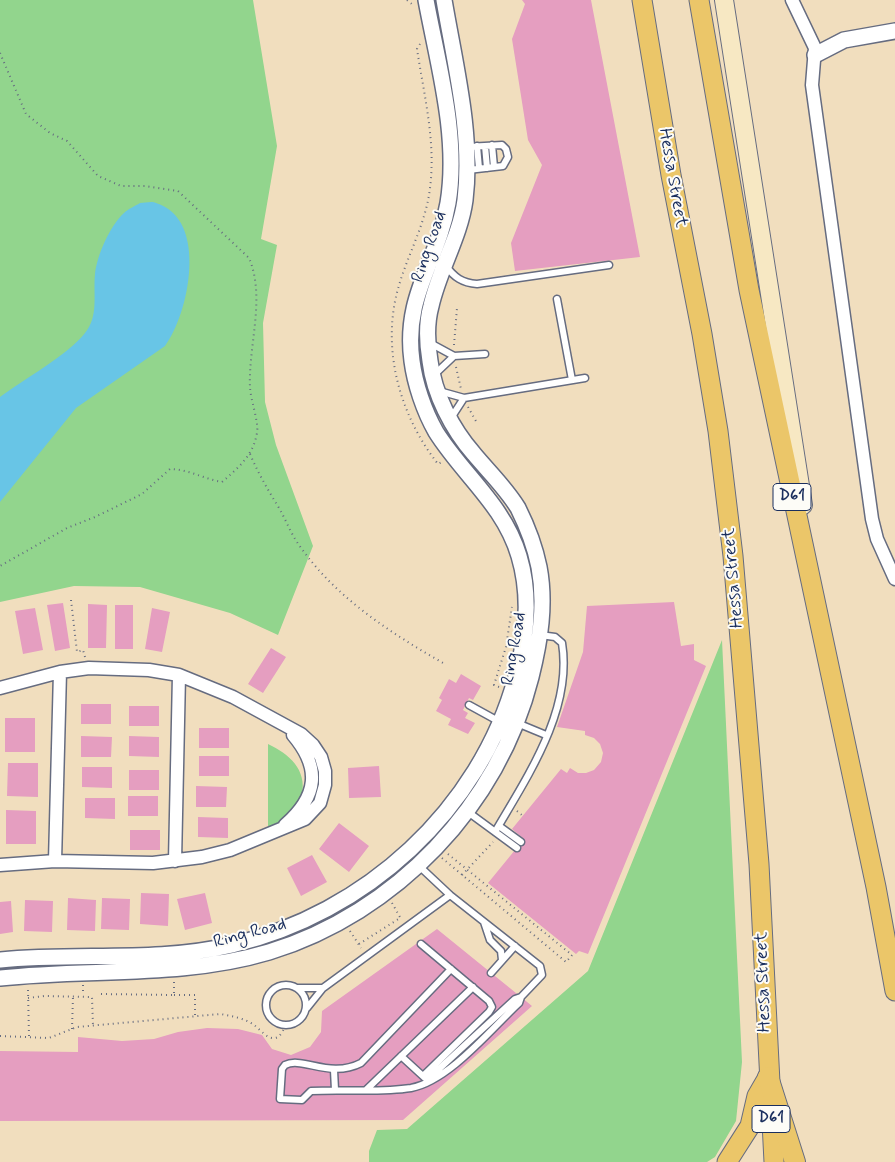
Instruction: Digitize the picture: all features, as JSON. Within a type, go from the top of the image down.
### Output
[{"type":"highway","points":[[768,1077],[795,1162]]},
{"type":"main road","name":"Hessa Street","points":[[642,0],[671,175],[704,343],[718,431],[733,556],[758,864],[774,1162]]},
{"type":"main road","name":"D61","points":[[699,0],[749,290],[820,631],[876,887],[895,991]]},
{"type":"main road","points":[[724,0],[797,467],[819,582],[820,631]]},
{"type":"main road","points":[[727,1162],[750,1126],[757,1096],[768,1077]]},
{"type":"street","name":"Ring Road","points":[[0,960],[155,956],[192,952],[229,946],[266,936],[302,922],[337,905],[369,884],[428,832],[455,800],[478,766],[500,722],[512,691],[521,659],[527,624],[526,590],[519,555],[506,523],[486,492],[459,462],[435,430],[418,391],[412,362],[410,332],[414,303],[442,229],[451,177],[444,98],[426,0]]},
{"type":"street","name":"Ring Road","points":[[0,978],[27,975],[156,970],[230,961],[278,949],[308,938],[342,921],[386,892],[418,865],[468,812],[501,759],[517,723],[528,687],[540,635],[543,596],[539,565],[530,535],[517,506],[500,482],[461,438],[451,420],[436,383],[428,342],[430,306],[445,265],[473,169],[472,147],[444,0]]},
{"type":"street","points":[[792,0],[813,41],[815,54],[812,85],[872,519],[877,540],[895,579]]},
{"type":"street","points":[[815,54],[844,40],[895,31]]},
{"type":"street","points":[[0,688],[60,672],[89,668],[139,669],[179,675],[233,697],[285,725],[309,757],[313,782],[309,797],[302,809],[278,831],[230,850],[175,861],[132,864],[55,861],[0,865]]},
{"type":"street","points":[[55,861],[60,672]]},
{"type":"street","points":[[175,861],[179,675]]},
{"type":"lane","points":[[491,167],[492,145]]},
{"type":"lane","points":[[485,146],[491,167]]},
{"type":"lane","points":[[472,147],[504,146],[508,157],[506,164],[473,169]]},
{"type":"lane","points":[[445,265],[456,278],[469,284],[477,284],[609,265]]},
{"type":"lane","points":[[557,299],[572,380]]},
{"type":"lane","points":[[428,342],[454,356],[485,354]]},
{"type":"lane","points":[[454,356],[436,383],[464,398],[585,378]]},
{"type":"lane","points":[[451,420],[464,398]]},
{"type":"lane","points":[[495,832],[520,791],[546,736],[560,691],[562,646],[558,638],[540,635]]},
{"type":"lane","points":[[469,705],[500,722]]},
{"type":"lane","points":[[517,723],[546,736]]},
{"type":"lane","points":[[468,812],[495,832],[519,845],[499,826]]},
{"type":"lane","points":[[418,865],[450,895],[540,966],[542,970],[539,979],[426,1080],[411,1088],[311,1090],[302,1100],[282,1100],[280,1096],[282,1069],[289,1063],[334,1070],[352,1067],[360,1063],[451,969]]},
{"type":"lane","points":[[323,988],[297,988],[280,985],[271,992],[266,1002],[271,1018],[286,1025],[302,1018],[306,1008],[323,988],[450,895]]},
{"type":"lane","points":[[484,922],[490,940],[501,951],[502,960]]},
{"type":"lane","points":[[421,944],[491,1004],[491,1010],[426,1080]]},
{"type":"lane","points":[[491,974],[515,946]]},
{"type":"lane","points":[[297,988],[305,996],[306,1008]]},
{"type":"lane","points":[[366,1090],[473,988]]},
{"type":"lane","points":[[401,1056],[426,1080]]},
{"type":"lane","points":[[334,1070],[335,1090]]},
{"type":"path","points":[[0,53],[26,114],[50,133],[67,141],[98,176],[121,186],[145,186],[178,191],[248,258],[254,270],[255,290],[249,378],[251,403],[258,432],[250,454],[222,482],[204,479],[182,469],[170,469],[142,494],[95,518],[67,528],[0,566]]},
{"type":"path","points":[[457,308],[453,332],[454,356],[464,398],[477,423]]},
{"type":"path","points":[[250,454],[265,486],[298,543],[312,562],[347,598],[386,629],[443,664]]},
{"type":"path","points":[[71,600],[78,652],[83,650],[89,668]]},
{"type":"path","points":[[435,848],[573,954],[566,962],[435,848]]},
{"type":"path","points":[[386,892],[406,928]]},
{"type":"path","points":[[358,944],[400,918]]},
{"type":"path","points":[[342,921],[367,956]]},
{"type":"path","points":[[27,975],[29,1037]]},
{"type":"path","points":[[174,980],[174,995]]},
{"type":"path","points":[[101,994],[195,994],[195,1017]]},
{"type":"path","points":[[72,1029],[73,996]]},
{"type":"path","points":[[28,998],[92,997],[93,1026]]},
{"type":"path","points":[[0,1036],[50,1038],[72,1029],[93,1026],[220,1014],[237,1016],[253,1024],[274,1039],[279,1037],[286,1025]]},
{"type":"green space","points":[[0,0],[253,0],[277,146],[261,239],[277,245],[263,323],[265,402],[276,445],[313,546],[278,635],[230,613],[140,587],[74,586],[0,602]]},
{"type":"green space","points":[[722,640],[742,1062],[736,1121],[715,1157],[707,1162],[369,1162],[369,1151],[377,1130],[407,1129],[588,971]]},
{"type":"green space","points":[[268,744],[283,753],[295,764],[302,777],[303,786],[298,809],[295,813],[268,830]]},
{"type":"water","points":[[154,202],[173,212],[183,228],[188,247],[187,291],[174,331],[165,346],[76,408],[0,502],[0,397],[57,358],[85,333],[94,312],[95,274],[101,250],[114,225],[127,210],[140,203]]},
{"type":"building","points":[[522,0],[591,0],[640,257],[515,271],[511,243],[542,165],[528,140],[512,39],[525,4]]},
{"type":"building","points":[[674,602],[681,646],[694,644],[694,660],[706,666],[588,954],[579,951],[576,954],[488,883],[524,839],[512,829],[561,769],[567,773],[570,768],[578,773],[586,773],[594,770],[601,762],[603,753],[600,744],[594,738],[585,735],[585,731],[557,727],[583,652],[587,606]]},
{"type":"building","points":[[63,603],[70,648],[55,651],[47,605]]},
{"type":"building","points":[[88,604],[107,605],[106,648],[88,648]]},
{"type":"building","points":[[115,605],[133,605],[133,649],[115,649]]},
{"type":"building","points":[[35,608],[43,650],[23,654],[15,611]]},
{"type":"building","points":[[152,608],[170,612],[162,652],[145,649]]},
{"type":"building","points":[[271,648],[286,657],[263,693],[248,684]]},
{"type":"building","points":[[461,674],[481,686],[473,700],[469,698],[463,710],[468,713],[465,718],[475,723],[468,734],[448,725],[451,719],[436,711],[442,700],[439,698],[449,679],[456,683]]},
{"type":"building","points":[[81,704],[111,704],[111,724],[81,724]]},
{"type":"building","points":[[129,706],[159,706],[159,726],[129,726]]},
{"type":"building","points":[[5,718],[35,718],[35,752],[5,752]]},
{"type":"building","points":[[199,728],[229,728],[229,748],[199,748]]},
{"type":"building","points":[[81,736],[112,737],[111,757],[81,757]]},
{"type":"building","points":[[129,736],[159,737],[159,757],[129,756]]},
{"type":"building","points":[[199,756],[229,756],[229,776],[199,776]]},
{"type":"building","points":[[8,763],[38,763],[38,797],[7,796]]},
{"type":"building","points":[[379,766],[381,797],[349,798],[348,768]]},
{"type":"building","points":[[82,767],[112,767],[112,788],[82,787]]},
{"type":"building","points":[[129,770],[159,770],[159,790],[129,790]]},
{"type":"building","points":[[196,786],[227,787],[226,807],[196,807]]},
{"type":"building","points":[[128,796],[158,796],[158,816],[128,816]]},
{"type":"building","points":[[85,798],[115,798],[115,819],[85,818]]},
{"type":"building","points":[[6,810],[36,811],[36,844],[6,844]]},
{"type":"building","points":[[198,817],[228,818],[228,838],[198,837]]},
{"type":"building","points":[[339,823],[369,846],[349,872],[319,849]]},
{"type":"building","points":[[130,830],[160,830],[160,850],[130,850]]},
{"type":"building","points":[[312,855],[327,882],[301,896],[287,868]]},
{"type":"building","points":[[141,893],[169,894],[168,926],[140,924]]},
{"type":"building","points":[[205,893],[212,923],[185,930],[177,899]]},
{"type":"building","points":[[68,898],[96,900],[95,931],[67,930]]},
{"type":"building","points":[[102,898],[130,899],[129,930],[101,929]]},
{"type":"building","points":[[25,900],[53,901],[52,932],[24,931]]},
{"type":"building","points":[[11,901],[13,932],[0,934],[0,902]]},
{"type":"building","points":[[437,929],[532,1006],[403,1120],[0,1121],[0,1051],[78,1052],[78,1037],[122,1041],[154,1039],[178,1032],[207,1028],[238,1029],[262,1035],[272,1049],[291,1055],[310,1047],[321,1032],[322,1011]]}]
